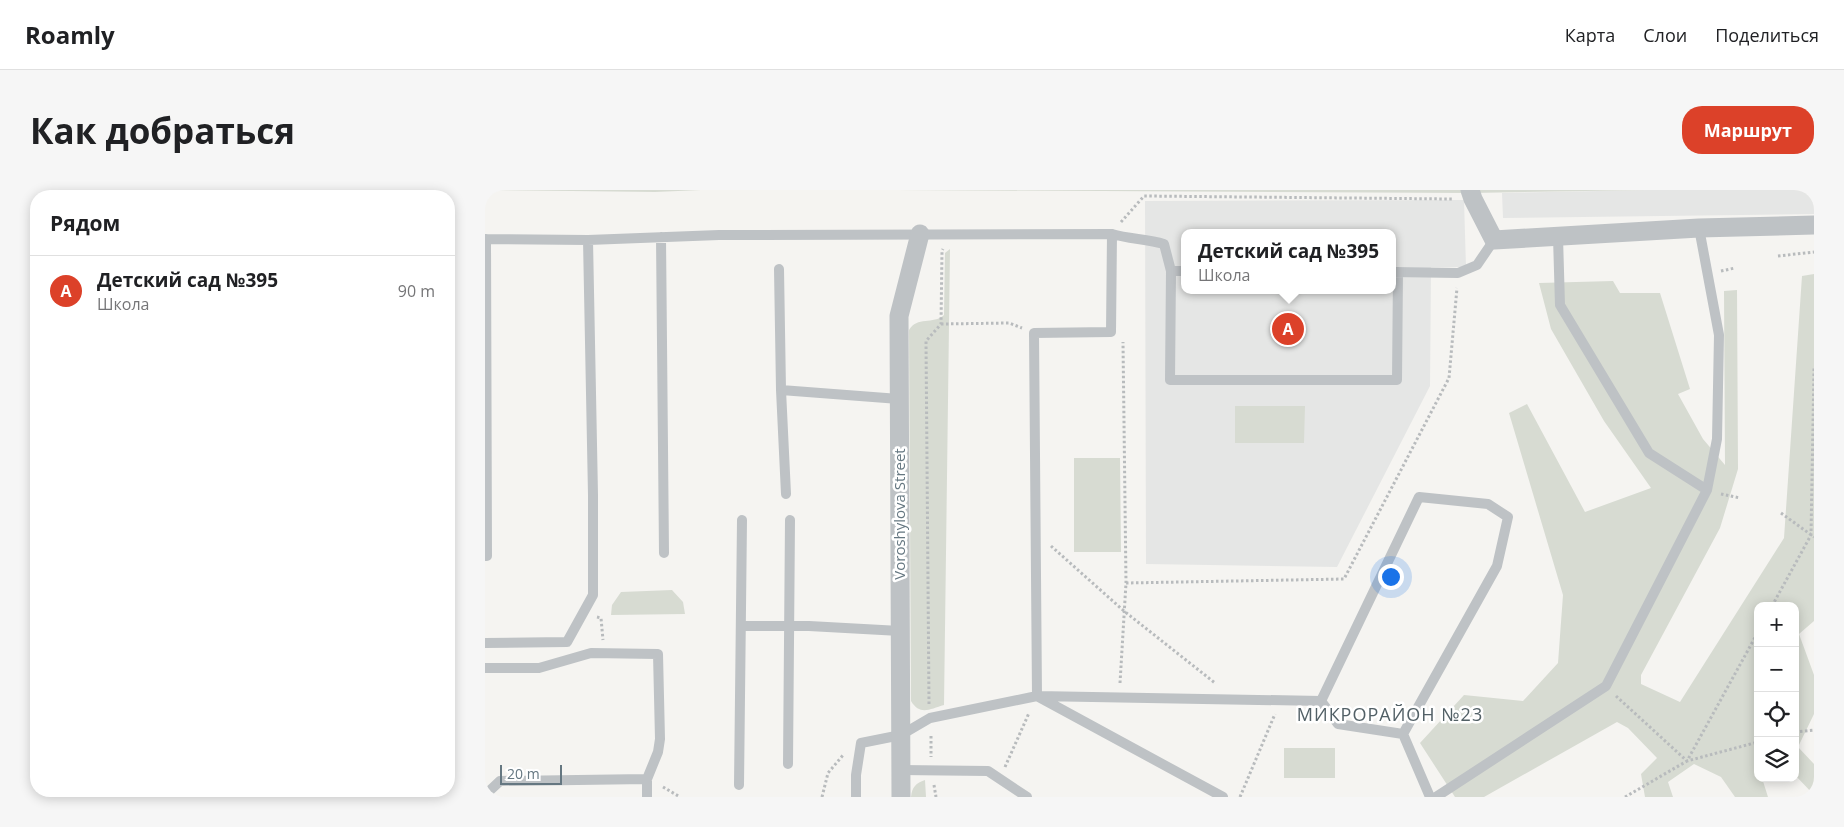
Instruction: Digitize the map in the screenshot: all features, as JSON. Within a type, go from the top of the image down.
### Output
[{"type":"street","points":[[1472,194],[1494,240],[1699,228],[1814,225]]},
{"type":"street","name":"Voroshylova Street","points":[[901,797],[899,316],[920,234]]},
{"type":"lane","points":[[1436,797],[1606,686],[1707,490],[1717,439],[1719,335],[1699,228]]},
{"type":"lane","points":[[1037,696],[1034,333],[1111,332],[1112,234]]},
{"type":"lane","points":[[485,556],[487,556],[486,239],[589,240],[719,235],[1112,234],[1126,238],[1146,239],[1164,244],[1171,271],[1170,380],[1397,380],[1395,294]]},
{"type":"lane","points":[[661,237],[664,553]]},
{"type":"lane","points":[[1558,237],[1560,305],[1649,453],[1707,490]]},
{"type":"lane","points":[[485,643],[567,642],[593,595],[589,240]]},
{"type":"lane","points":[[1396,272],[1458,273],[1477,265],[1494,240]]},
{"type":"lane","points":[[779,269],[781,390],[786,494]]},
{"type":"lane","points":[[1171,271],[1181,271]]},
{"type":"lane","points":[[781,390],[899,399]]},
{"type":"lane","points":[[1321,701],[1419,497],[1488,504],[1508,517],[1497,566],[1403,734]]},
{"type":"lane","points":[[739,785],[742,520]]},
{"type":"lane","points":[[788,764],[791,520]]},
{"type":"lane","points":[[741,626],[789,626],[900,631]]},
{"type":"lane","points":[[485,668],[539,668],[591,653],[658,654],[660,739],[658,752],[647,779],[647,797]]},
{"type":"lane","points":[[1037,696],[1223,797]]},
{"type":"lane","points":[[856,797],[856,775],[861,743],[901,735],[930,718],[1037,696],[1321,701]]},
{"type":"lane","points":[[1321,701],[1339,724],[1403,734]]},
{"type":"lane","points":[[1403,734],[1430,797]]},
{"type":"lane","points":[[901,770],[988,771],[1027,797]]},
{"type":"lane","points":[[485,795],[500,781],[647,779]]},
{"type":"path","points":[[1112,234],[1144,196],[1472,194]]},
{"type":"path","points":[[936,797],[932,770],[930,718],[926,341],[941,324],[942,251],[946,247]]},
{"type":"path","points":[[1778,256],[1814,252]]},
{"type":"path","points":[[1126,583],[1344,578],[1449,378],[1458,273]]},
{"type":"path","points":[[941,324],[1009,323],[1034,333]]},
{"type":"path","points":[[1119,698],[1126,583],[1123,337]]},
{"type":"path","points":[[1774,602],[1812,536],[1814,368]]},
{"type":"path","points":[[1781,512],[1812,536]]},
{"type":"path","points":[[1036,532],[1124,611],[1235,700]]},
{"type":"path","points":[[595,616],[601,618],[603,653]]},
{"type":"path","points":[[1687,761],[1754,639]]},
{"type":"path","points":[[1606,686],[1687,761]]},
{"type":"path","points":[[1000,779],[1037,696]]},
{"type":"path","points":[[1240,797],[1281,700]]},
{"type":"path","points":[[1799,732],[1814,730]]},
{"type":"path","points":[[1625,797],[1687,761],[1754,743]]},
{"type":"path","points":[[822,797],[828,773],[847,750]]},
{"type":"shaded area","points":[[485,190],[701,190],[655,192]]},
{"type":"shaded area","points":[[897,190],[1647,190],[1471,193]]},
{"type":"shaded area","points":[[1647,190],[1814,190],[1814,214],[1503,218],[1502,193]]},
{"type":"shaded area","points":[[1464,200],[1466,267],[1431,267],[1430,386],[1337,567],[1146,564],[1145,201]]},
{"type":"shaded area","points":[[950,249],[944,705],[922,710],[914,706],[911,701],[909,330],[916,323],[935,320],[944,315],[945,253]]},
{"type":"shaded area","points":[[1814,274],[1814,621],[1799,634],[1799,602],[1754,602],[1754,782],[1763,782],[1768,797],[1735,797],[1721,777],[1694,764],[1668,782],[1673,797],[1645,797],[1641,774],[1657,758],[1628,728],[1617,722],[1484,797],[1455,797],[1420,743],[1464,695],[1523,701],[1558,663],[1563,595],[1509,413],[1527,404],[1585,512],[1651,488],[1604,421],[1551,329],[1539,283],[1613,281],[1620,293],[1660,293],[1690,389],[1678,394],[1703,439],[1725,465],[1724,291],[1737,290],[1738,469],[1720,528],[1641,675],[1641,684],[1680,702],[1784,538],[1802,276]]},
{"type":"shaded area","points":[[1235,406],[1305,406],[1304,443],[1235,443]]},
{"type":"shaded area","points":[[1074,458],[1120,458],[1121,552],[1074,552]]},
{"type":"shaded area","points":[[672,590],[683,602],[685,614],[611,615],[612,605],[621,592]]},
{"type":"shaded area","points":[[1799,634],[1814,675],[1814,714],[1799,745]]},
{"type":"shaded area","points":[[1284,748],[1335,748],[1335,778],[1284,778]]},
{"type":"shaded area","points":[[1799,748],[1814,764],[1814,795],[1799,779]]},
{"type":"shaded area","points":[[925,780],[926,797],[911,797],[915,786]]},
{"type":"place","name":"Детский сад №395","points":[[1288,329]]},
{"type":"district","name":"МИКРОРАЙОН №23","points":[[1390,715]]}]
